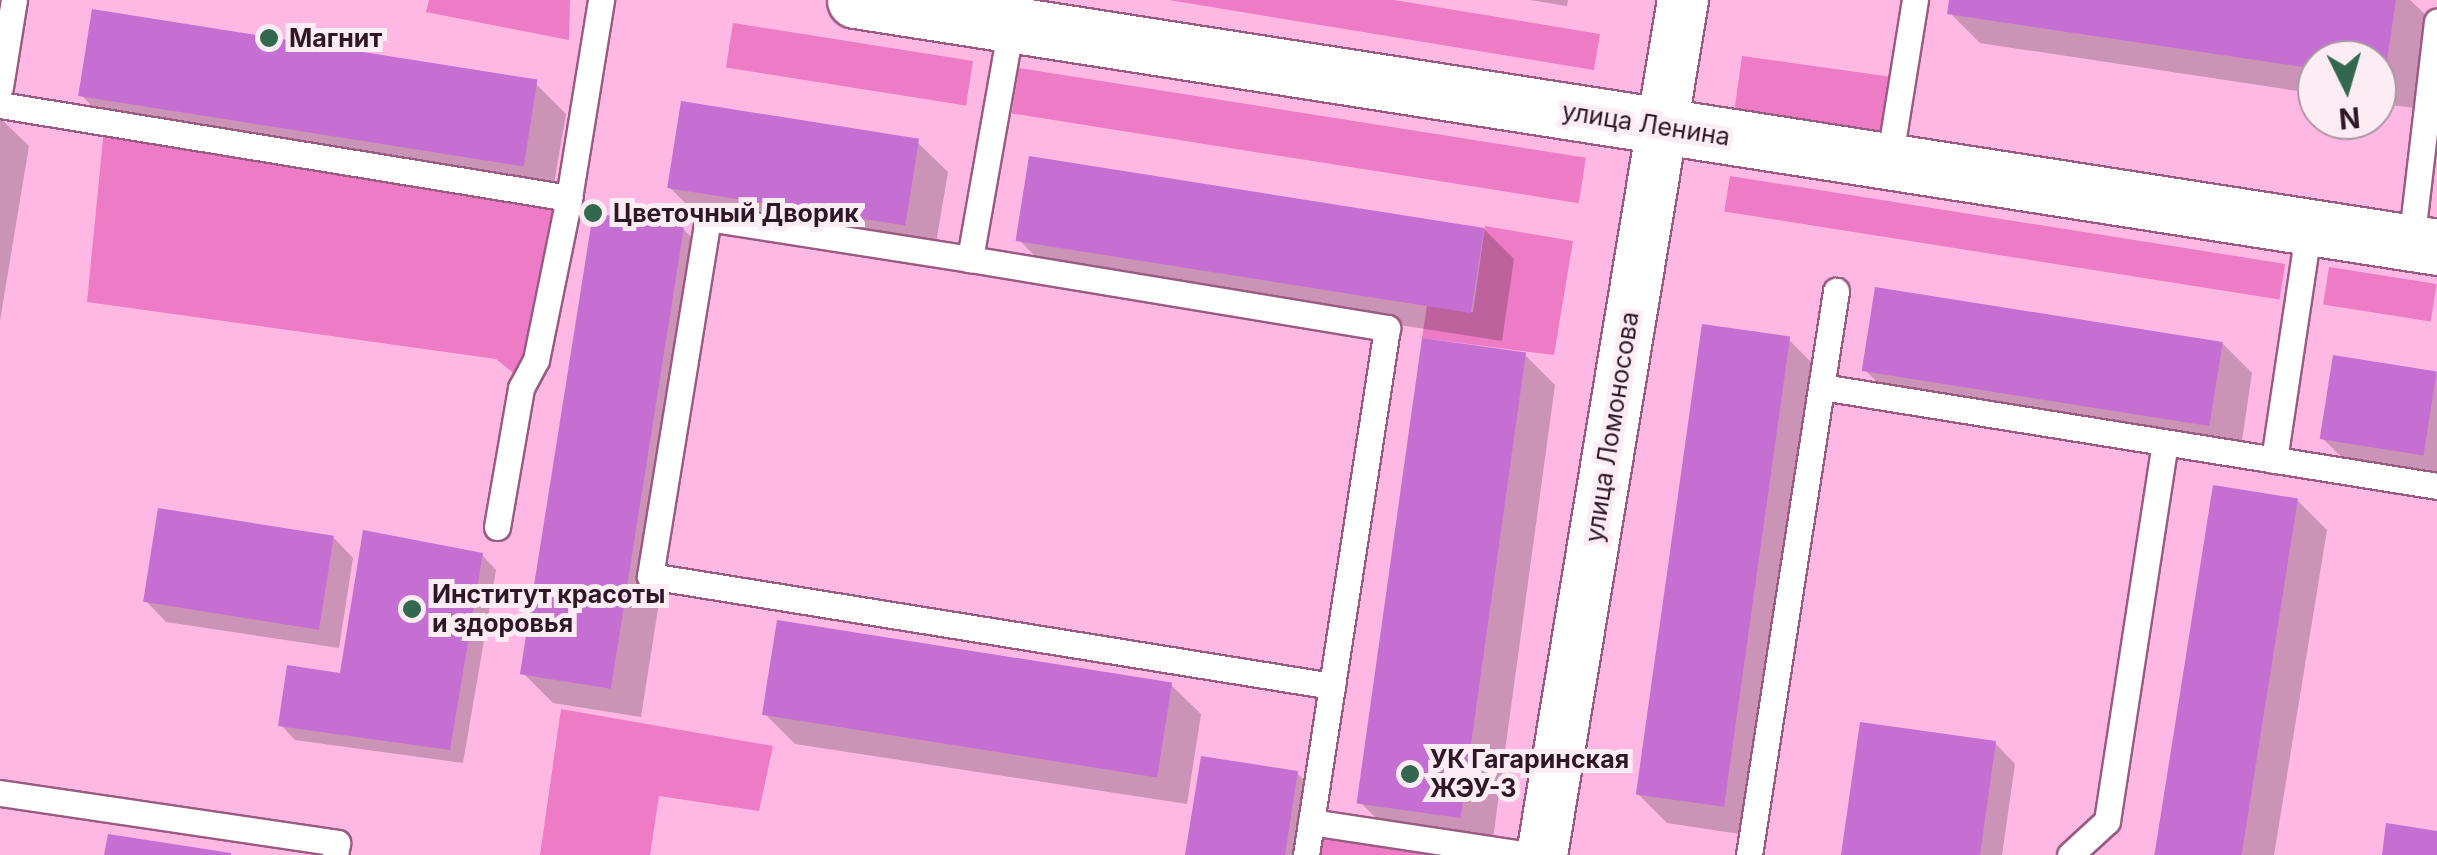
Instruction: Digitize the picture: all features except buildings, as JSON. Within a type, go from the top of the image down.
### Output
[{"type":"street","name":"улица Ленина","points":[[855,0],[1013,12],[1664,127],[2424,245]]},
{"type":"street","name":"улица Ломоносова","points":[[1542,855],[1684,0]]},
{"type":"lane","points":[[0,87],[14,0]]},
{"type":"lane","points":[[497,527],[521,388],[536,360],[569,198],[601,0]]},
{"type":"lane","points":[[1889,162],[1915,0]]},
{"type":"lane","points":[[970,259],[1013,12]]},
{"type":"lane","points":[[2424,245],[2437,22]]},
{"type":"lane","points":[[0,104],[569,198]]},
{"type":"lane","points":[[1306,855],[1388,328],[708,218],[650,576],[1332,686]]},
{"type":"lane","points":[[2274,460],[2308,227]]},
{"type":"lane","points":[[1749,855],[1836,290]]},
{"type":"lane","points":[[1822,388],[2437,486]]},
{"type":"lane","points":[[2070,855],[2107,821],[2165,442]]},
{"type":"lane","points":[[0,794],[336,842],[335,855]]},
{"type":"lane","points":[[1312,822],[1528,855]]},
{"type":"shaded area","points":[[429,0],[570,0],[569,40],[426,12]]},
{"type":"shaded area","points":[[1169,0],[1394,0],[1600,34],[1594,70]]},
{"type":"shaded area","points":[[733,23],[973,61],[966,105],[726,67]]},
{"type":"shaded area","points":[[1742,56],[1889,77],[1881,133],[1734,112]]},
{"type":"shaded area","points":[[1019,68],[1586,158],[1579,203],[1012,113]]},
{"type":"shaded area","points":[[104,129],[557,204],[526,359],[516,375],[496,359],[87,302]]},
{"type":"shaded area","points":[[1730,176],[2285,264],[2279,299],[1724,212]]},
{"type":"shaded area","points":[[1485,226],[1573,241],[1554,355],[1422,338],[1427,305],[1473,312]]},
{"type":"shaded area","points":[[2329,267],[2437,284],[2431,322],[2323,305]]},
{"type":"shaded area","points":[[561,709],[773,746],[759,811],[659,796],[650,855],[540,855]]},
{"type":"shaded area","points":[[1315,831],[1470,855],[1312,855]]},
{"type":"place","name":"Магнит","points":[[269,38]]},
{"type":"place","name":"Цветочный Дворик","points":[[593,213]]},
{"type":"place","name":"Институт красоты и здоровья","points":[[412,609]]},
{"type":"place","name":"УК Гагаринская ЖЭУ-3","points":[[1410,774]]}]
